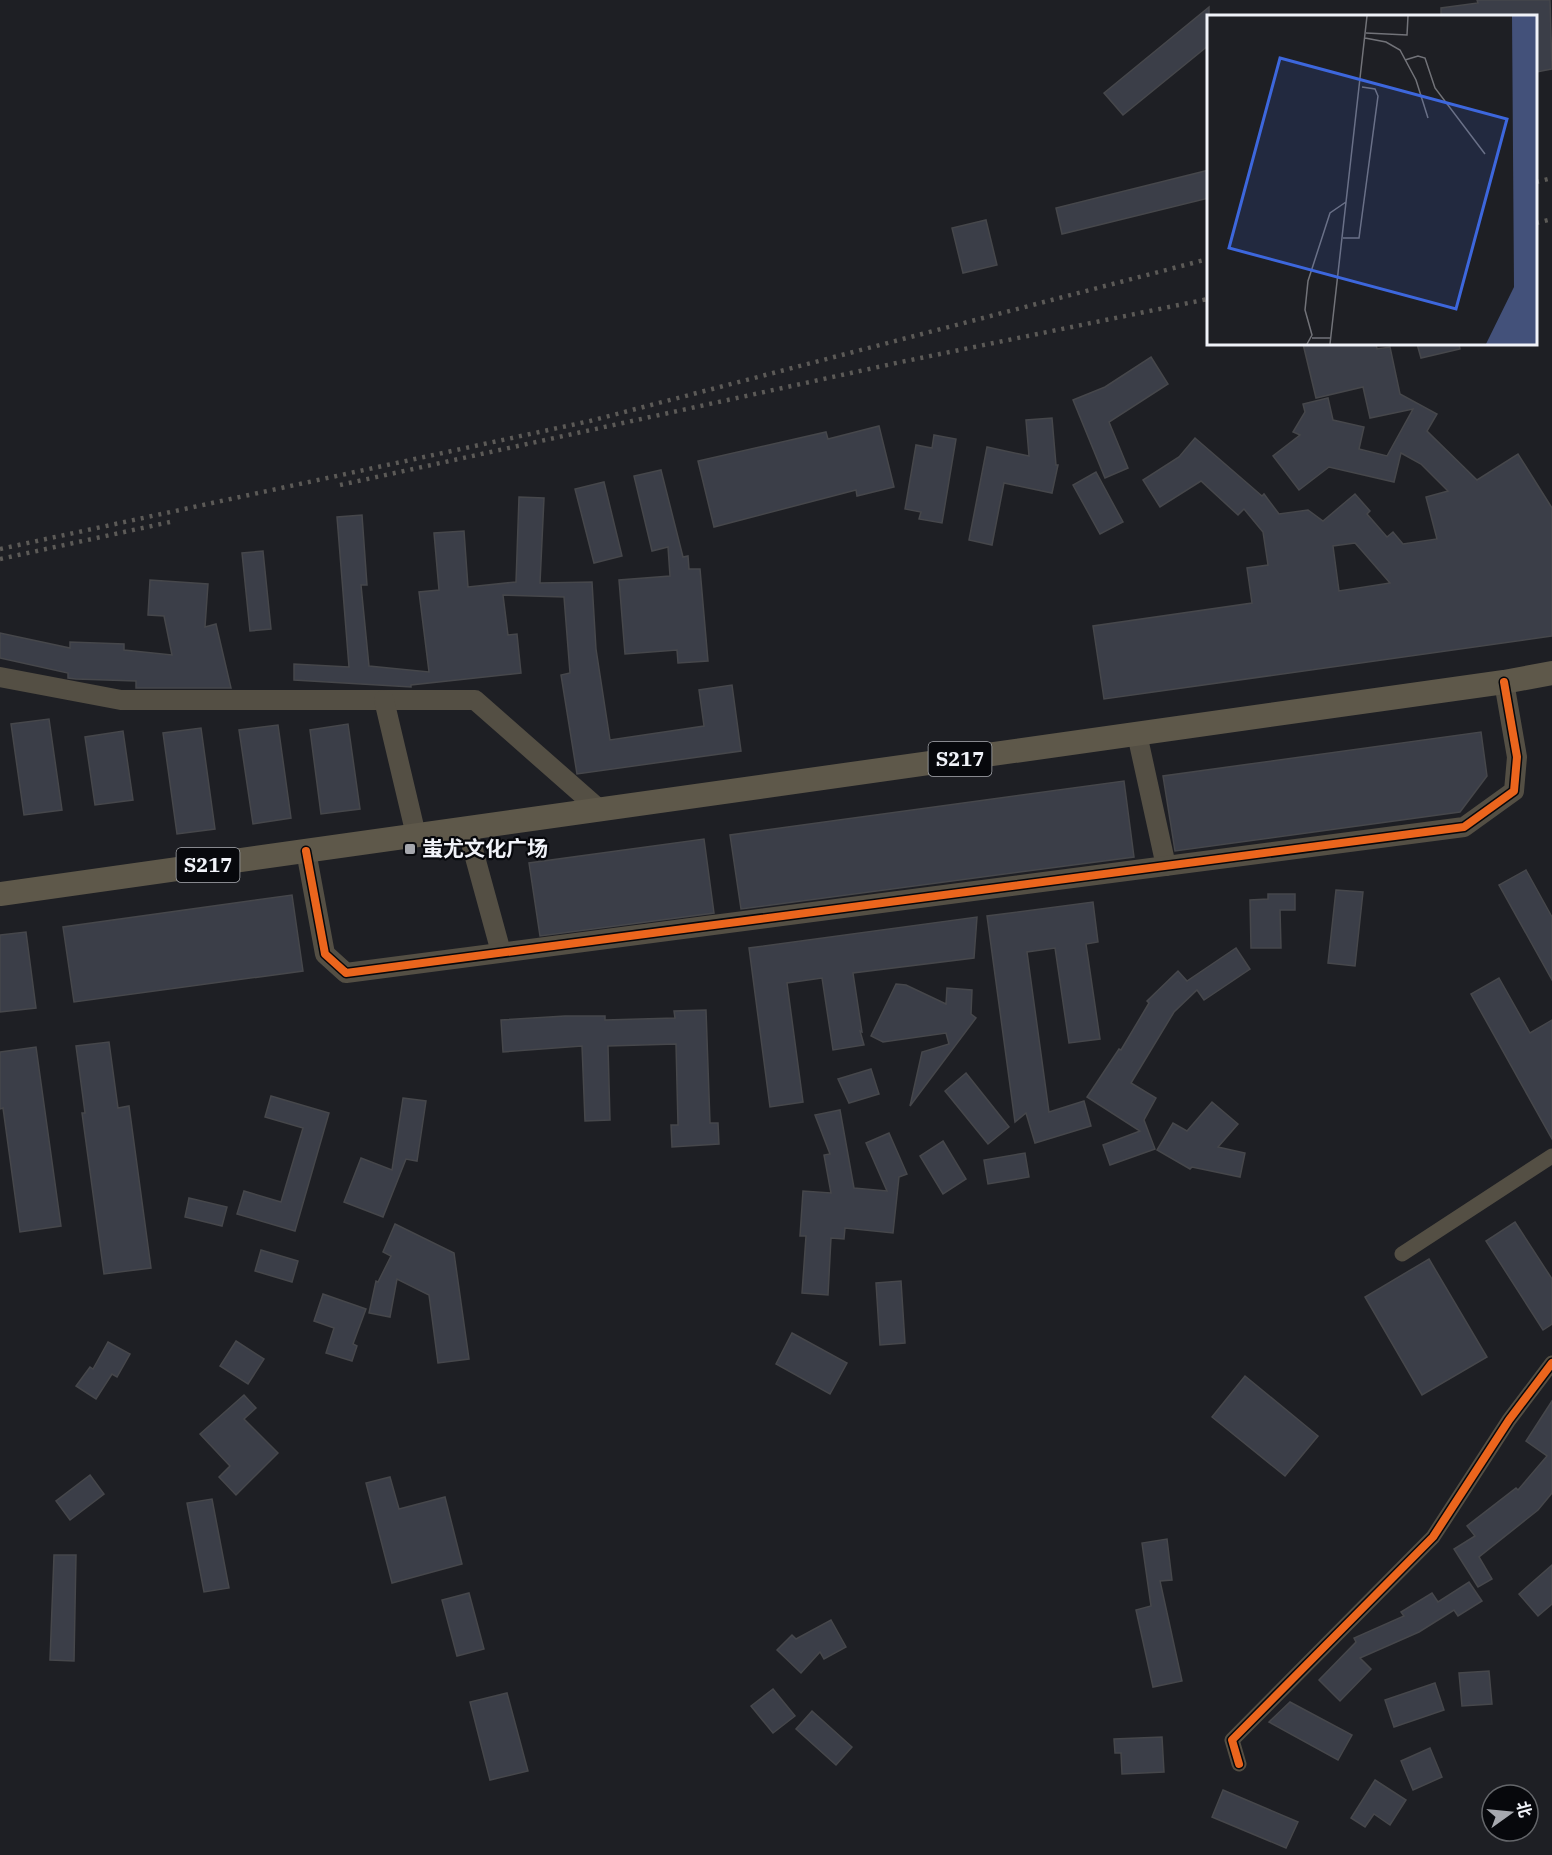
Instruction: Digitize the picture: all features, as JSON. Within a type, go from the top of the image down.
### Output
[{"type":"main road","name":"S217","points":[[0,894],[1504,682],[1552,673]]},
{"type":"street","points":[[0,677],[121,700],[475,700],[600,810]]},
{"type":"street","points":[[306,851],[325,954],[346,972],[1464,827],[1514,791],[1516,757],[1504,682]]},
{"type":"street","points":[[384,700],[416,835]]},
{"type":"street","points":[[1137,734],[1166,866]]},
{"type":"street","points":[[467,828],[501,952]]},
{"type":"street","points":[[1402,1254],[1552,1156]]},
{"type":"street","points":[[1239,1764],[1232,1740],[1433,1538],[1509,1420],[1552,1363]]},
{"type":"building","points":[[1477,0],[1550,0],[1552,69],[1537,72],[1537,15],[1441,15],[1441,8],[1478,3]]},
{"type":"building","points":[[1209,7],[1207,47],[1123,115],[1104,93]]},
{"type":"building","points":[[1207,170],[1207,198],[1062,234],[1056,208]]},
{"type":"building","points":[[986,220],[997,265],[963,273],[952,228]]},
{"type":"building","points":[[1303,345],[1376,345],[1377,349],[1390,347],[1400,394],[1437,414],[1427,431],[1477,480],[1518,454],[1552,508],[1552,636],[1104,699],[1093,626],[1252,603],[1247,568],[1268,565],[1263,532],[1244,509],[1238,515],[1201,481],[1160,507],[1143,480],[1179,457],[1195,438],[1262,496],[1264,494],[1279,514],[1308,510],[1323,521],[1355,494],[1370,511],[1367,514],[1387,537],[1393,532],[1403,544],[1437,539],[1426,497],[1448,491],[1421,464],[1401,453],[1394,482],[1329,467],[1299,490],[1273,456],[1300,435],[1293,432],[1305,412],[1303,404],[1328,398],[1333,420],[1364,427],[1359,449],[1387,456],[1413,409],[1370,418],[1363,387],[1316,398]],"holes":[[[1355,543],[1390,583],[1339,591],[1333,546]]]},
{"type":"building","points":[[1417,345],[1459,345],[1460,349],[1421,358]]},
{"type":"building","points":[[1151,357],[1168,384],[1109,422],[1128,468],[1105,478],[1073,400],[1105,387]]},
{"type":"building","points":[[1052,418],[1056,465],[1058,465],[1052,493],[1004,483],[992,545],[969,540],[987,447],[1029,456],[1026,420]]},
{"type":"building","points":[[879,426],[894,487],[857,496],[856,490],[714,527],[698,461],[826,432],[828,439]]},
{"type":"building","points":[[934,435],[956,439],[942,523],[919,519],[921,512],[905,509],[916,445],[932,448]]},
{"type":"building","points":[[661,470],[683,557],[688,556],[689,569],[700,569],[708,661],[678,663],[677,650],[625,654],[619,580],[670,576],[668,547],[652,551],[634,476]]},
{"type":"building","points":[[1096,472],[1123,522],[1100,534],[1073,485]]},
{"type":"building","points":[[604,482],[622,556],[594,563],[575,489]]},
{"type":"building","points":[[519,497],[544,498],[540,583],[592,582],[596,649],[610,740],[704,726],[699,690],[732,685],[741,751],[577,774],[561,675],[570,673],[564,597],[503,595],[508,635],[517,634],[521,673],[411,685],[411,687],[294,680],[294,664],[349,667],[337,517],[362,515],[367,585],[361,585],[369,666],[429,672],[419,592],[439,590],[434,533],[464,531],[468,587],[516,582]]},
{"type":"building","points":[[263,551],[271,629],[250,631],[242,553]]},
{"type":"building","points":[[150,580],[208,584],[205,627],[216,624],[231,688],[136,688],[136,681],[68,678],[68,673],[0,658],[0,633],[70,648],[70,642],[124,644],[124,650],[172,655],[164,616],[148,615]]},
{"type":"building","points":[[49,719],[62,810],[24,815],[11,724]]},
{"type":"building","points":[[348,724],[360,809],[321,814],[310,730]]},
{"type":"building","points":[[278,725],[291,818],[253,824],[239,730]]},
{"type":"building","points":[[201,728],[215,829],[177,834],[163,733]]},
{"type":"building","points":[[123,731],[133,800],[95,805],[85,737]]},
{"type":"building","points":[[1481,732],[1487,776],[1460,812],[1175,851],[1163,776]]},
{"type":"building","points":[[1124,781],[1134,857],[741,909],[730,835]]},
{"type":"building","points":[[704,839],[714,913],[540,936],[529,863]]},
{"type":"building","points":[[1526,870],[1552,917],[1552,980],[1499,885]]},
{"type":"building","points":[[1336,890],[1363,892],[1355,966],[1328,963]]},
{"type":"building","points":[[1268,894],[1295,894],[1295,910],[1280,910],[1281,948],[1251,948],[1250,900],[1268,899]]},
{"type":"building","points":[[292,895],[303,971],[74,1002],[63,927]]},
{"type":"building","points":[[1093,902],[1098,942],[1086,944],[1100,1039],[1069,1043],[1055,948],[1027,952],[1049,1112],[1084,1101],[1091,1126],[1035,1143],[1026,1113],[1015,1122],[987,916]]},
{"type":"building","points":[[977,917],[974,958],[853,973],[862,1032],[860,1031],[864,1045],[833,1050],[822,978],[787,983],[803,1102],[770,1107],[749,948]]},
{"type":"building","points":[[26,932],[36,1008],[0,1012],[0,935]]},
{"type":"building","points":[[1236,948],[1250,969],[1204,1000],[1197,990],[1174,1012],[1131,1083],[1156,1098],[1144,1120],[1155,1149],[1110,1165],[1103,1145],[1140,1131],[1087,1097],[1119,1049],[1121,1050],[1149,1003],[1147,1001],[1178,971],[1187,981]]},
{"type":"building","points":[[1499,978],[1530,1033],[1552,1020],[1552,1139],[1471,994]]},
{"type":"building","points":[[896,984],[906,985],[946,1004],[947,988],[972,990],[971,1014],[976,1018],[910,1106],[922,1052],[949,1044],[946,1033],[883,1042],[871,1036]]},
{"type":"building","points":[[706,1010],[710,1123],[718,1123],[719,1144],[672,1147],[671,1125],[678,1125],[676,1044],[608,1046],[610,1120],[585,1121],[582,1046],[503,1052],[501,1020],[565,1016],[605,1016],[605,1020],[675,1018],[674,1011]]},
{"type":"building","points":[[109,1042],[118,1108],[129,1106],[151,1268],[104,1274],[82,1113],[85,1113],[76,1046]]},
{"type":"building","points":[[36,1047],[61,1226],[20,1232],[3,1108],[0,1109],[0,1052]]},
{"type":"building","points":[[871,1069],[879,1094],[849,1103],[838,1079]]},
{"type":"building","points":[[966,1073],[1009,1127],[988,1144],[945,1091]]},
{"type":"building","points":[[271,1096],[329,1113],[295,1231],[237,1214],[244,1191],[281,1202],[303,1128],[265,1117]]},
{"type":"building","points":[[403,1098],[426,1101],[417,1161],[406,1159],[383,1217],[344,1202],[361,1158],[392,1170]]},
{"type":"building","points":[[1212,1102],[1238,1124],[1218,1147],[1245,1153],[1240,1177],[1192,1167],[1190,1169],[1157,1150],[1173,1123],[1187,1131]]},
{"type":"building","points":[[840,1110],[854,1188],[887,1191],[866,1143],[889,1133],[907,1174],[899,1177],[893,1233],[845,1228],[844,1239],[831,1238],[828,1295],[802,1293],[806,1236],[800,1236],[803,1191],[831,1193],[824,1155],[830,1154],[815,1115]]},
{"type":"building","points":[[943,1141],[966,1179],[943,1194],[920,1156]]},
{"type":"building","points":[[1025,1153],[1029,1177],[988,1184],[984,1160]]},
{"type":"building","points":[[189,1198],[227,1207],[222,1226],[185,1217]]},
{"type":"building","points":[[1515,1222],[1552,1279],[1552,1324],[1543,1330],[1486,1241]]},
{"type":"building","points":[[395,1224],[454,1253],[469,1359],[438,1363],[429,1295],[397,1279],[390,1317],[369,1313],[376,1281],[378,1282],[391,1256],[383,1252]]},
{"type":"building","points":[[261,1250],[298,1261],[292,1282],[255,1271]]},
{"type":"building","points":[[1429,1259],[1487,1357],[1422,1395],[1365,1297]]},
{"type":"building","points":[[901,1281],[905,1343],[880,1345],[876,1283]]},
{"type":"building","points":[[323,1294],[366,1309],[353,1344],[357,1346],[352,1361],[326,1353],[334,1328],[314,1321]]},
{"type":"building","points":[[792,1333],[847,1363],[830,1394],[776,1364]]},
{"type":"building","points":[[236,1341],[264,1359],[248,1384],[220,1366]]},
{"type":"building","points":[[108,1342],[130,1354],[117,1377],[112,1374],[96,1399],[76,1386],[90,1367],[93,1369]]},
{"type":"building","points":[[1245,1376],[1318,1436],[1285,1476],[1212,1417]]},
{"type":"building","points":[[244,1395],[256,1408],[244,1419],[278,1453],[236,1495],[219,1477],[230,1466],[200,1434]]},
{"type":"building","points":[[1552,1401],[1552,1493],[1538,1510],[1479,1557],[1492,1579],[1478,1587],[1454,1549],[1475,1536],[1467,1526],[1516,1488],[1518,1490],[1547,1456],[1526,1441]]},
{"type":"building","points":[[90,1475],[104,1494],[70,1520],[56,1501]]},
{"type":"building","points":[[390,1477],[399,1509],[445,1497],[462,1564],[392,1583],[366,1483]]},
{"type":"building","points":[[212,1499],[229,1588],[204,1592],[187,1503]]},
{"type":"building","points":[[1167,1539],[1172,1580],[1160,1581],[1182,1681],[1153,1687],[1136,1610],[1151,1606],[1142,1543]]},
{"type":"building","points":[[54,1555],[76,1555],[74,1661],[50,1660]]},
{"type":"building","points":[[1552,1565],[1552,1604],[1538,1616],[1519,1594]]},
{"type":"building","points":[[1469,1582],[1482,1601],[1458,1616],[1454,1610],[1419,1632],[1360,1658],[1371,1669],[1340,1701],[1319,1680],[1356,1642],[1354,1638],[1404,1616],[1401,1612],[1432,1593],[1438,1602]]},
{"type":"building","points":[[469,1593],[484,1649],[457,1656],[442,1600]]},
{"type":"building","points":[[831,1620],[846,1647],[824,1659],[820,1652],[801,1673],[777,1650],[792,1635],[796,1639]]},
{"type":"building","points":[[1489,1671],[1492,1704],[1462,1706],[1459,1673]]},
{"type":"building","points":[[1435,1683],[1444,1710],[1394,1727],[1385,1700]]},
{"type":"building","points":[[773,1689],[795,1716],[773,1733],[751,1706]]},
{"type":"building","points":[[507,1693],[528,1771],[490,1780],[470,1702]]},
{"type":"building","points":[[1290,1702],[1352,1735],[1338,1760],[1269,1722]]},
{"type":"building","points":[[812,1711],[852,1747],[836,1765],[796,1729]]},
{"type":"building","points":[[1162,1737],[1164,1772],[1122,1774],[1121,1753],[1115,1753],[1114,1739]]},
{"type":"building","points":[[1430,1748],[1442,1777],[1413,1790],[1401,1761]]},
{"type":"building","points":[[1375,1780],[1406,1800],[1390,1825],[1374,1814],[1365,1827],[1351,1818]]},
{"type":"building","points":[[1223,1790],[1298,1822],[1286,1848],[1212,1817]]},
{"type":"railway","points":[[1537,182],[1552,178]]},
{"type":"railway","points":[[1537,223],[1552,219]]},
{"type":"railway","points":[[0,549],[590,421],[1207,259]]},
{"type":"railway","points":[[340,485],[901,362],[1207,299]]},
{"type":"railway","points":[[0,559],[170,522]]},
{"type":"cycle path","points":[[306,851],[325,954],[346,973],[1464,827],[1514,791],[1517,757],[1504,682]]},
{"type":"cycle path","points":[[1239,1764],[1232,1740],[1433,1537],[1509,1420],[1552,1363]]},
{"type":"place","name":"蚩尤文化广场","points":[[410,849]]}]
